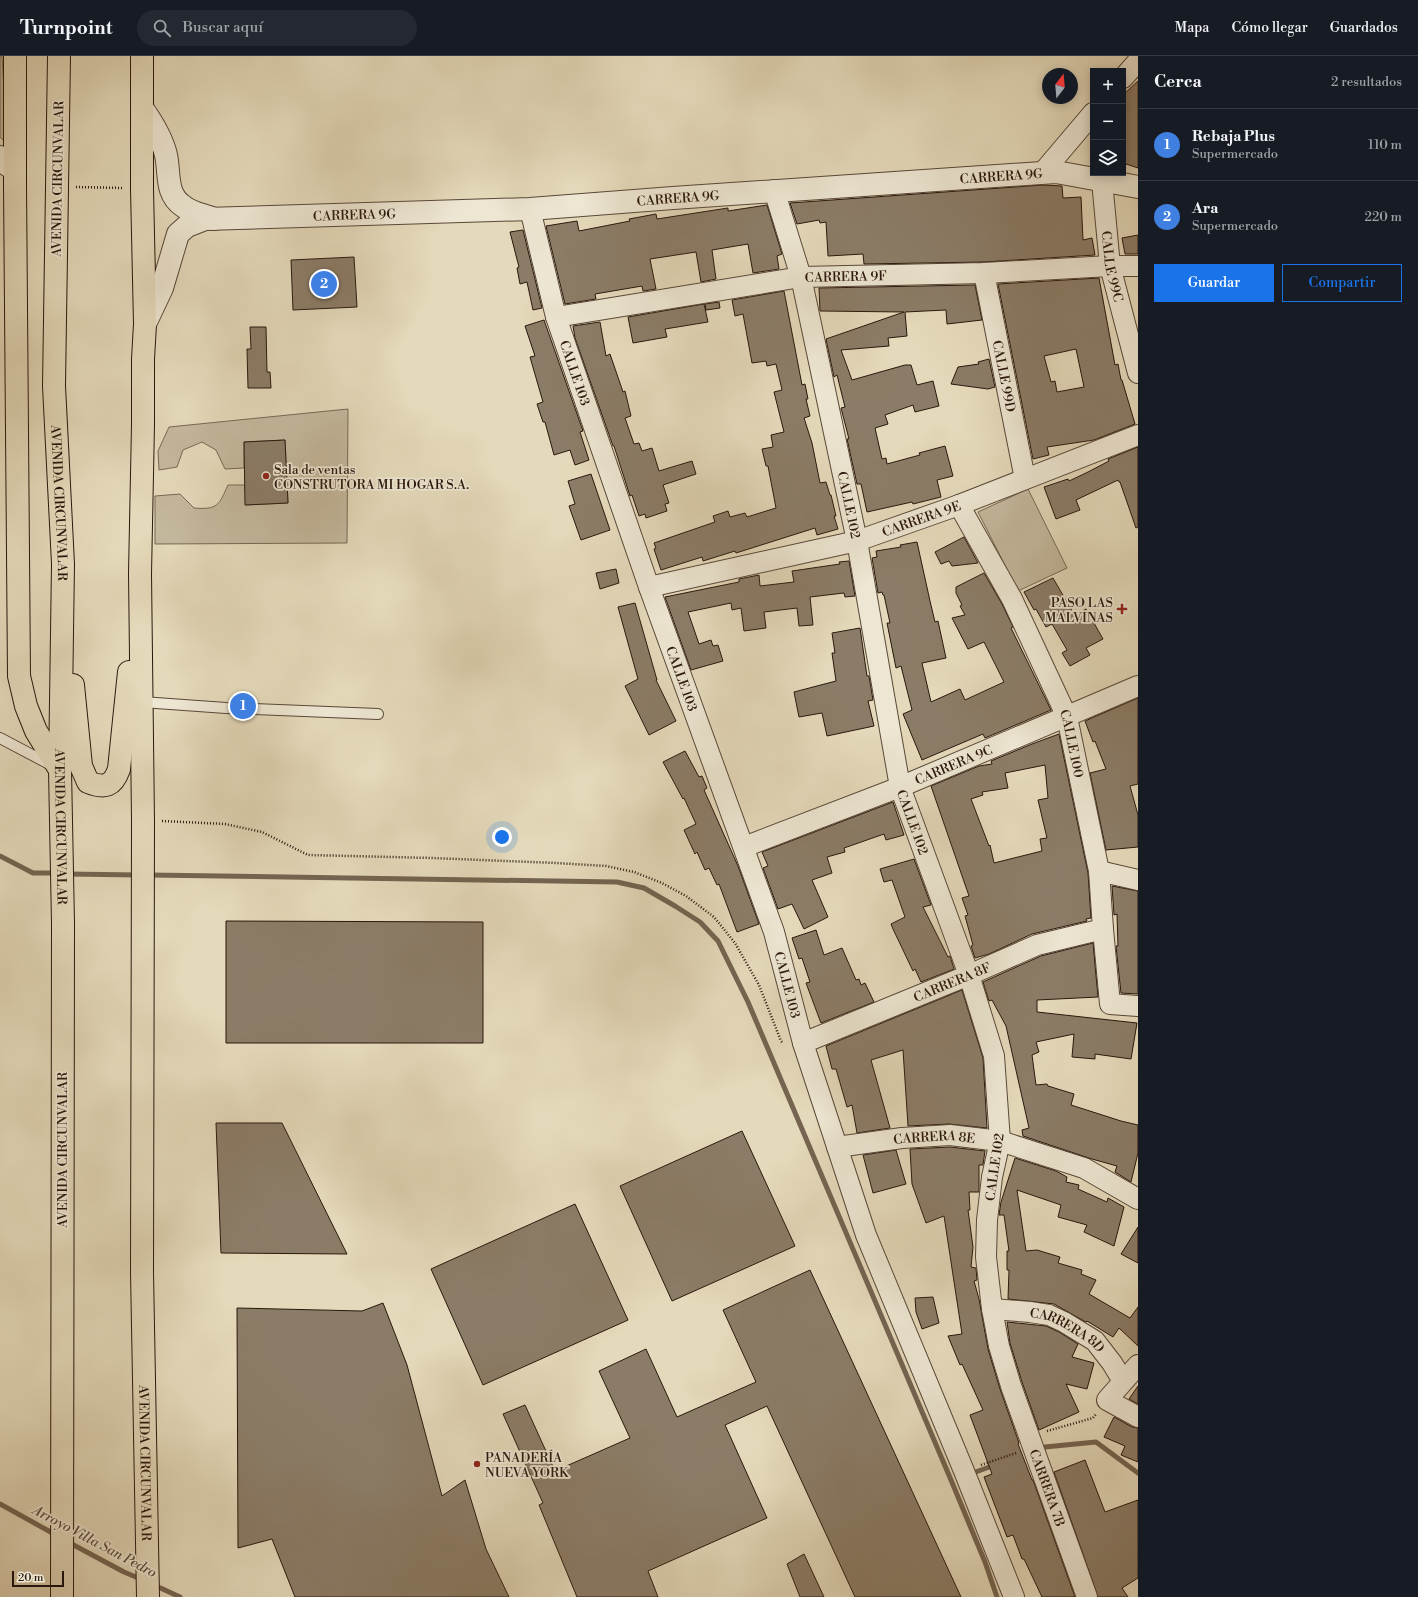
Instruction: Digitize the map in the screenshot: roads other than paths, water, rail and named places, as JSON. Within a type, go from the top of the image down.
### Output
[{"type":"highway","points":[[15,56],[7,164],[19,676],[26,706],[36,731],[60,770]]},
{"type":"highway","name":"AVENIDA CIRCUNVALAR","points":[[59,56],[54,386],[63,564],[60,770],[63,924],[62,1597]]},
{"type":"highway","name":"AVENIDA CIRCUNVALAR","points":[[142,56],[142,189],[145,324],[143,359],[140,574],[143,821],[142,1272],[148,1596]]},
{"type":"highway","points":[[63,564],[81,766],[88,782],[98,786],[107,785],[115,780],[119,769],[140,574]]},
{"type":"street","points":[[1126,75],[1138,61]]},
{"type":"street","name":"CARRERA 9G","points":[[142,108],[156,131],[164,149],[166,155],[168,182],[174,199],[184,207],[216,219]]},
{"type":"street","points":[[1043,172],[1090,117]]},
{"type":"street","name":"CARRERA 9G","points":[[145,324],[162,288],[178,234],[187,226],[205,219],[530,209],[774,190],[1043,172],[1056,172],[1138,187]]},
{"type":"street","name":"CALLE 99C","points":[[1102,181],[1110,266],[1138,373]]},
{"type":"street","name":"CALLE 102","points":[[774,190],[801,277],[857,541],[900,787],[969,975],[994,1056],[1000,1140],[992,1177],[987,1220],[986,1257],[992,1309],[999,1346],[1033,1446]]},
{"type":"street","name":"CALLE 103","points":[[530,209],[556,317],[649,587],[774,932],[803,1043],[866,1235],[1014,1597]]},
{"type":"street","name":"CARRERA 9F","points":[[556,317],[801,277],[984,273],[1110,266],[1138,266]]},
{"type":"street","name":"CALLE 99D","points":[[984,273],[1025,479]]},
{"type":"street","name":"CARRERA 9E","points":[[649,587],[857,541],[959,505],[1138,435]]},
{"type":"street","name":"CALLE 100","points":[[959,505],[1012,599],[1067,717],[1099,871],[1110,1004],[1138,1006]]},
{"type":"street","name":"CARRERA 9C","points":[[744,847],[900,787],[1138,686]]},
{"type":"street","points":[[1099,871],[1138,880]]},
{"type":"street","name":"CARRERA 8F","points":[[803,1043],[969,975],[1037,945],[1103,929]]},
{"type":"street","name":"CARRERA 8E","points":[[837,1147],[902,1138],[950,1135],[1000,1140],[1084,1168],[1138,1199]]},
{"type":"street","name":"CARRERA 8D","points":[[992,1309],[1042,1314],[1064,1322],[1095,1341],[1112,1362],[1123,1381]]},
{"type":"street","points":[[1138,1364],[1107,1400],[1138,1417]]},
{"type":"street","name":"CARRERA 7B","points":[[1033,1446],[1087,1597]]},
{"type":"lane","points":[[142,702],[226,708],[378,714]]},
{"type":"lane","points":[[0,738],[60,770]]},
{"type":"waterway","points":[[0,856],[33,873],[57,873]]},
{"type":"waterway","points":[[67,874],[139,875]]},
{"type":"waterway","points":[[149,875],[617,882],[644,888],[700,922],[718,941],[748,1002],[951,1480],[985,1562],[997,1597]]},
{"type":"waterway","points":[[1038,1450],[1045,1447],[1096,1442],[1138,1473]]},
{"type":"waterway","points":[[970,1474],[995,1465]]},
{"type":"waterway","name":"Arroyo Villa San Pedro","points":[[0,1504],[56,1535]]},
{"type":"waterway","name":"Arroyo Villa San Pedro","points":[[68,1542],[124,1572],[143,1580]]},
{"type":"waterway","name":"Arroyo Villa San Pedro","points":[[154,1585],[180,1597]]},
{"type":"place","name":"Ara","points":[[324,284]]},
{"type":"place","name":"Sala de ventas CONSTRUTORA MI HOGAR S.A.","points":[[266,476]]},
{"type":"place","name":"PASO LAS MALVINAS","points":[[1122,609]]},
{"type":"place","name":"Rebaja Plus","points":[[243,706]]},
{"type":"place","name":"PANADERÍA NUEVA YORK","points":[[477,1464]]}]
